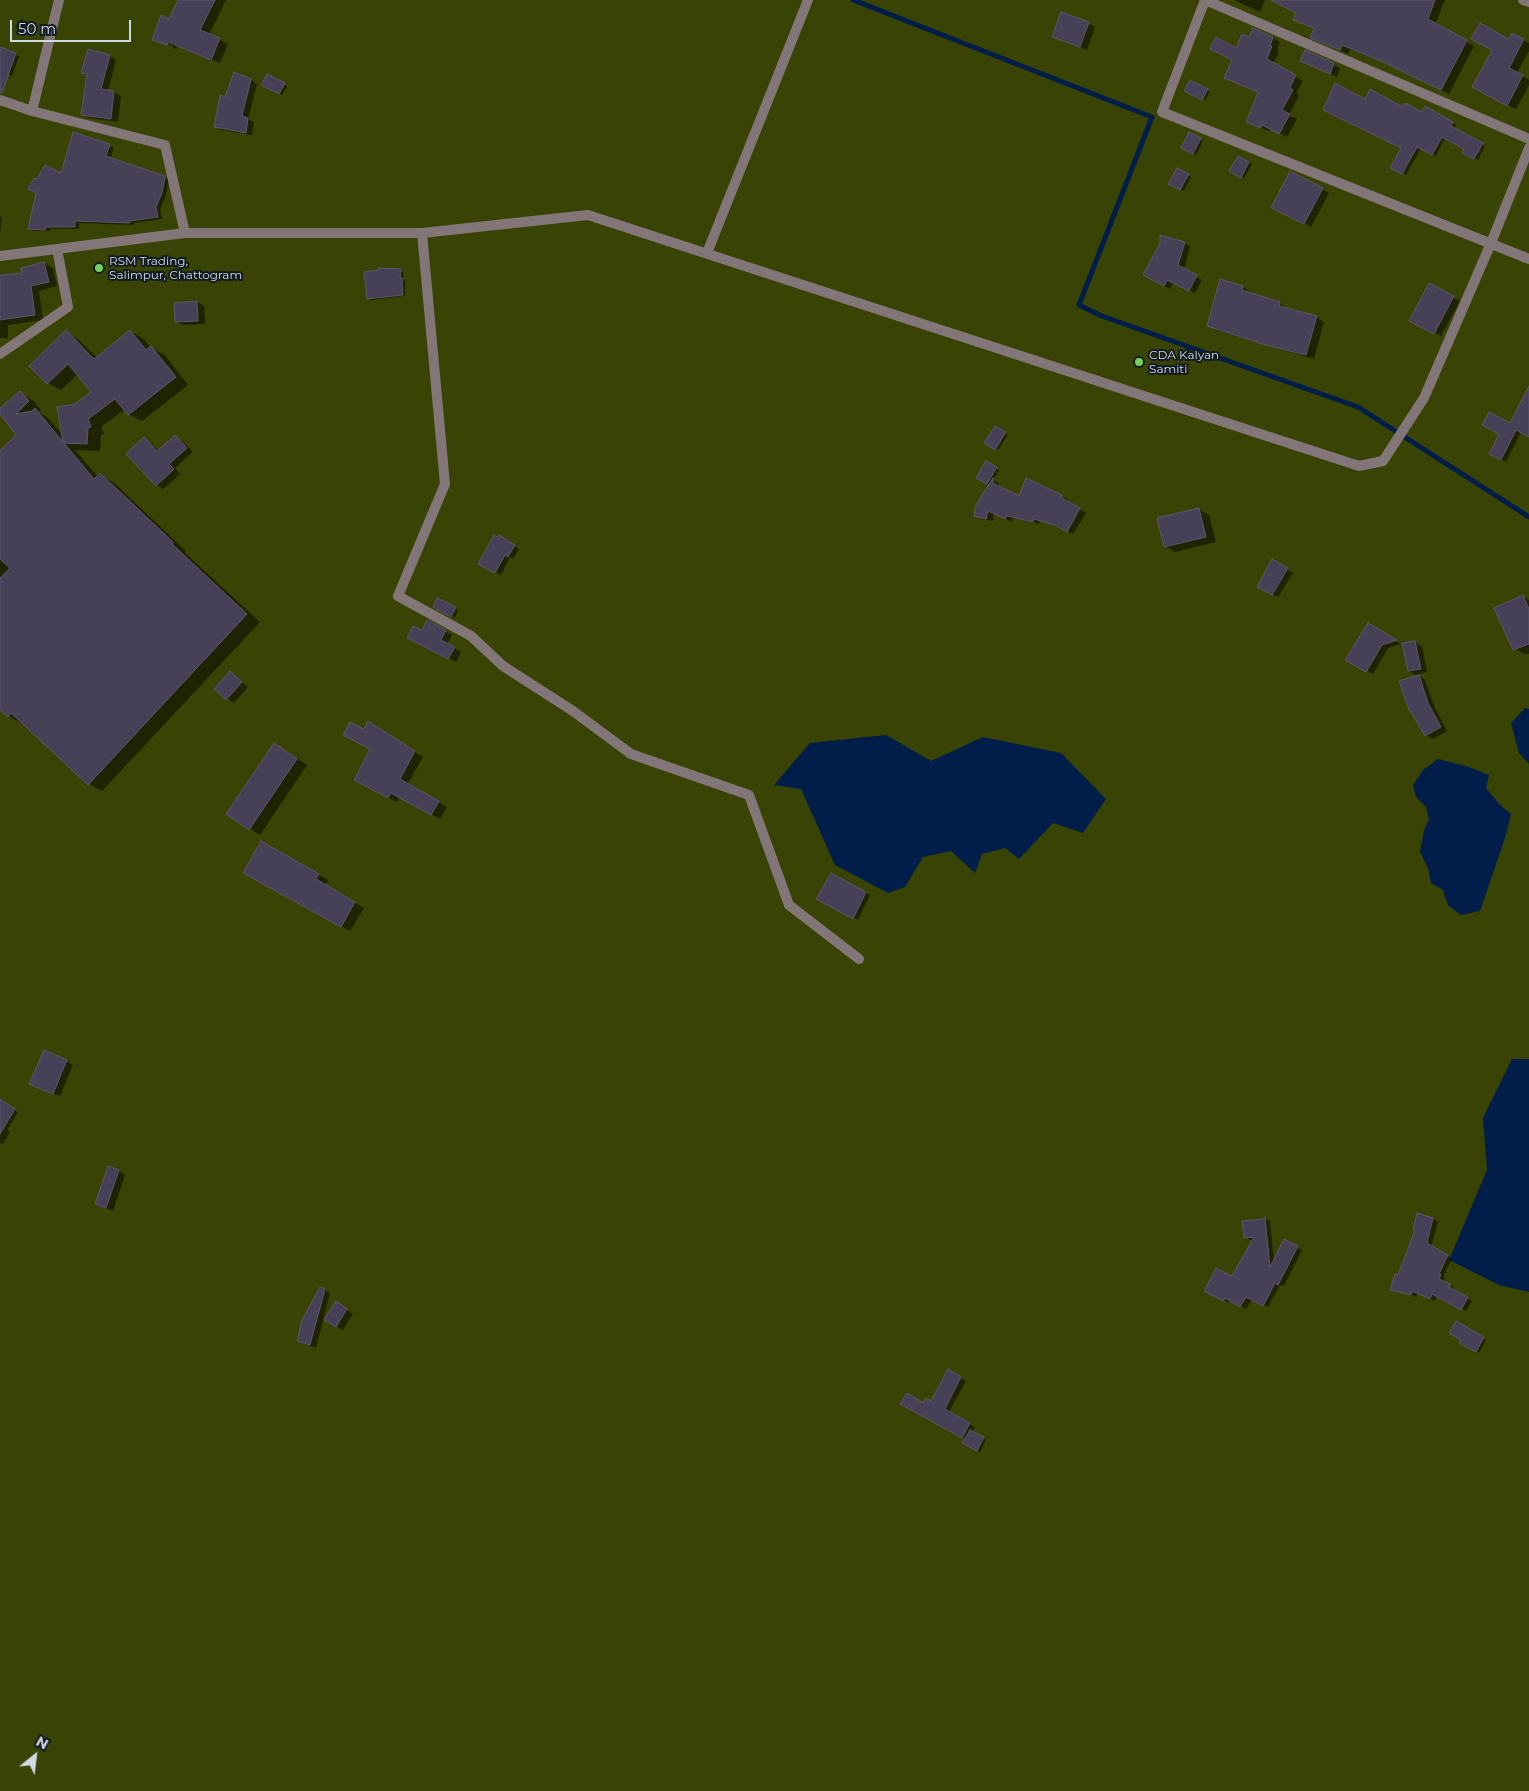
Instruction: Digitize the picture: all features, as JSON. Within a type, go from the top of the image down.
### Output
[{"type":"street","points":[[32,111],[60,0]]},
{"type":"street","points":[[707,253],[808,0]]},
{"type":"street","points":[[1529,139],[1204,0],[1162,112],[1529,259]]},
{"type":"street","points":[[1523,0],[1529,2]]},
{"type":"street","points":[[0,100],[32,111],[165,145],[186,233]]},
{"type":"street","points":[[0,256],[186,233],[422,233],[588,215],[1359,466],[1383,461],[1424,398],[1491,243],[1529,148]]},
{"type":"street","points":[[422,233],[445,484],[398,596],[472,636],[503,666],[573,712],[631,754],[749,794],[789,905],[860,959]]},
{"type":"street","points":[[0,354],[68,308],[58,249]]},
{"type":"green space","points":[[0,0],[1529,0],[1529,1791],[0,1791]]},
{"type":"water","points":[[1525,708],[1529,709],[1529,764],[1519,753],[1511,723]]},
{"type":"water","points":[[886,735],[931,761],[983,737],[1061,753],[1106,799],[1083,833],[1053,823],[1019,859],[1005,848],[982,854],[975,873],[951,851],[923,857],[905,887],[888,893],[835,865],[801,789],[774,785],[810,743]]},
{"type":"water","points":[[1438,759],[1469,767],[1489,775],[1486,788],[1500,805],[1511,814],[1505,838],[1480,911],[1461,915],[1448,905],[1443,890],[1431,883],[1428,868],[1420,852],[1424,830],[1429,819],[1426,807],[1416,797],[1413,785],[1423,770]]},
{"type":"water","points":[[1512,1059],[1529,1059],[1529,1292],[1499,1285],[1449,1260],[1487,1170],[1483,1118]]},
{"type":"building","points":[[178,0],[215,0],[200,30],[220,38],[211,60],[168,42],[167,45],[152,40],[161,15],[169,19]]},
{"type":"building","points":[[1271,0],[1435,0],[1428,19],[1467,40],[1441,90],[1381,61],[1342,45],[1340,50],[1310,38],[1314,28],[1293,20],[1296,13]]},
{"type":"building","points":[[1061,12],[1089,22],[1080,47],[1052,37]]},
{"type":"building","points":[[1480,23],[1509,39],[1512,33],[1524,39],[1509,68],[1523,75],[1507,106],[1472,87],[1492,50],[1471,39]]},
{"type":"building","points":[[1253,28],[1273,37],[1267,59],[1296,75],[1290,88],[1293,90],[1282,110],[1290,114],[1279,134],[1262,125],[1261,128],[1246,122],[1258,92],[1224,78],[1232,60],[1210,49],[1216,37],[1236,48],[1242,34],[1249,37]]},
{"type":"building","points":[[0,47],[16,53],[2,93],[0,92]]},
{"type":"building","points":[[88,49],[110,55],[101,89],[114,91],[111,119],[81,115],[87,74],[81,73]]},
{"type":"building","points":[[1305,50],[1334,63],[1330,74],[1300,61]]},
{"type":"building","points":[[234,72],[251,79],[242,116],[248,118],[246,133],[214,127],[220,95],[225,97]]},
{"type":"building","points":[[267,74],[285,83],[279,94],[261,85]]},
{"type":"building","points":[[1190,80],[1208,89],[1202,100],[1184,91]]},
{"type":"building","points":[[1335,83],[1365,99],[1370,89],[1403,107],[1405,103],[1422,112],[1425,106],[1453,122],[1451,126],[1483,143],[1474,159],[1462,153],[1464,149],[1442,137],[1432,155],[1417,147],[1402,174],[1390,168],[1401,148],[1323,110]]},
{"type":"building","points":[[73,132],[110,144],[106,156],[165,176],[162,193],[156,207],[158,217],[130,221],[130,223],[75,221],[75,227],[46,227],[45,230],[28,229],[36,193],[28,189],[34,178],[37,179],[45,165],[61,173]]},
{"type":"building","points":[[1189,132],[1201,138],[1193,154],[1181,148]]},
{"type":"building","points":[[1238,156],[1249,162],[1241,178],[1229,171]]},
{"type":"building","points":[[1177,168],[1189,174],[1180,190],[1168,184]]},
{"type":"building","points":[[1290,171],[1323,188],[1304,224],[1271,208]]},
{"type":"building","points":[[1160,235],[1185,242],[1178,265],[1197,275],[1189,291],[1167,280],[1164,286],[1143,275],[1160,243]]},
{"type":"building","points":[[44,262],[49,282],[31,286],[35,315],[0,320],[0,275],[22,273],[21,268]]},
{"type":"building","points":[[379,268],[401,269],[400,278],[402,278],[403,295],[367,299],[364,272],[379,270]]},
{"type":"building","points":[[1220,279],[1243,286],[1242,290],[1280,302],[1279,306],[1317,316],[1306,355],[1266,345],[1207,326]]},
{"type":"building","points":[[1429,283],[1454,296],[1434,334],[1409,321]]},
{"type":"building","points":[[197,301],[198,321],[175,322],[174,303]]},
{"type":"building","points":[[66,330],[94,359],[130,330],[146,350],[151,346],[176,377],[128,415],[115,399],[88,419],[91,427],[88,428],[87,444],[64,443],[94,479],[100,473],[247,614],[88,785],[11,713],[8,717],[0,710],[0,578],[10,568],[0,559],[0,451],[16,435],[0,414],[0,408],[20,391],[29,401],[16,414],[32,411],[35,408],[63,442],[57,407],[75,404],[91,392],[68,364],[47,384],[29,366]]},
{"type":"building","points":[[1529,386],[1529,437],[1516,430],[1501,460],[1489,454],[1499,434],[1482,425],[1489,412],[1510,423]]},
{"type":"building","points":[[995,426],[1006,432],[995,450],[984,443]]},
{"type":"building","points":[[175,435],[187,448],[169,464],[174,469],[156,486],[126,454],[144,437],[157,451]]},
{"type":"building","points":[[986,461],[997,467],[987,484],[976,478]]},
{"type":"building","points":[[993,478],[993,483],[1019,496],[1026,478],[1062,495],[1062,498],[1080,508],[1067,532],[1057,526],[1034,519],[1033,522],[1007,516],[1005,519],[988,511],[986,519],[974,516],[976,505]]},
{"type":"building","points":[[1199,508],[1206,537],[1164,547],[1157,518]]},
{"type":"building","points":[[494,535],[498,537],[499,535],[515,545],[508,557],[505,555],[495,573],[478,564]]},
{"type":"building","points":[[1272,559],[1288,568],[1272,595],[1257,587]]},
{"type":"building","points":[[1523,595],[1529,609],[1529,644],[1513,650],[1494,608]]},
{"type":"building","points":[[437,598],[456,607],[451,617],[433,607]]},
{"type":"building","points":[[427,620],[446,630],[441,640],[455,647],[448,659],[407,638],[413,626],[422,630]]},
{"type":"building","points":[[1368,623],[1397,640],[1382,645],[1366,672],[1345,660]]},
{"type":"building","points":[[1415,641],[1421,669],[1408,671],[1402,643]]},
{"type":"building","points":[[230,671],[242,682],[226,700],[214,689]]},
{"type":"building","points":[[1419,675],[1428,703],[1441,727],[1425,736],[1409,710],[1399,681]]},
{"type":"building","points":[[368,721],[415,751],[400,779],[439,801],[431,815],[391,793],[388,798],[354,780],[370,749],[343,735],[350,722],[364,729]]},
{"type":"building","points":[[274,743],[297,759],[249,830],[226,814]]},
{"type":"building","points":[[261,841],[319,874],[316,879],[355,902],[341,927],[243,873]]},
{"type":"building","points":[[831,873],[866,892],[853,919],[816,899]]},
{"type":"building","points":[[44,1050],[67,1060],[53,1094],[29,1084]]},
{"type":"building","points":[[0,1099],[15,1109],[0,1134]]},
{"type":"building","points":[[108,1166],[119,1170],[106,1208],[95,1204]]},
{"type":"building","points":[[1417,1213],[1433,1218],[1427,1243],[1448,1255],[1439,1274],[1441,1274],[1439,1279],[1450,1284],[1449,1287],[1468,1297],[1461,1310],[1432,1294],[1430,1299],[1412,1291],[1411,1295],[1390,1290],[1395,1274],[1398,1275],[1415,1230],[1413,1229]]},
{"type":"building","points":[[1265,1217],[1270,1267],[1284,1239],[1298,1246],[1278,1285],[1275,1283],[1263,1306],[1246,1297],[1240,1307],[1225,1298],[1223,1301],[1204,1291],[1216,1268],[1232,1276],[1254,1237],[1244,1238],[1242,1221],[1263,1219]]},
{"type":"building","points":[[320,1287],[325,1289],[310,1345],[297,1341],[302,1320]]},
{"type":"building","points":[[336,1301],[347,1309],[336,1327],[324,1320]]},
{"type":"building","points":[[1456,1321],[1484,1337],[1476,1352],[1459,1343],[1461,1340],[1449,1333]]},
{"type":"building","points":[[948,1369],[961,1377],[945,1409],[970,1423],[962,1438],[900,1404],[907,1393],[923,1403],[926,1398],[931,1401]]},
{"type":"building","points":[[970,1430],[984,1437],[977,1451],[962,1443]]},
{"type":"waterway","points":[[853,0],[1152,117],[1079,305],[1102,316],[1358,407],[1529,517]]},
{"type":"place","name":"RSM Trading, Salimpur, Chattogram","points":[[99,268]]},
{"type":"place","name":"CDA Kalyan Samiti","points":[[1139,362]]}]
